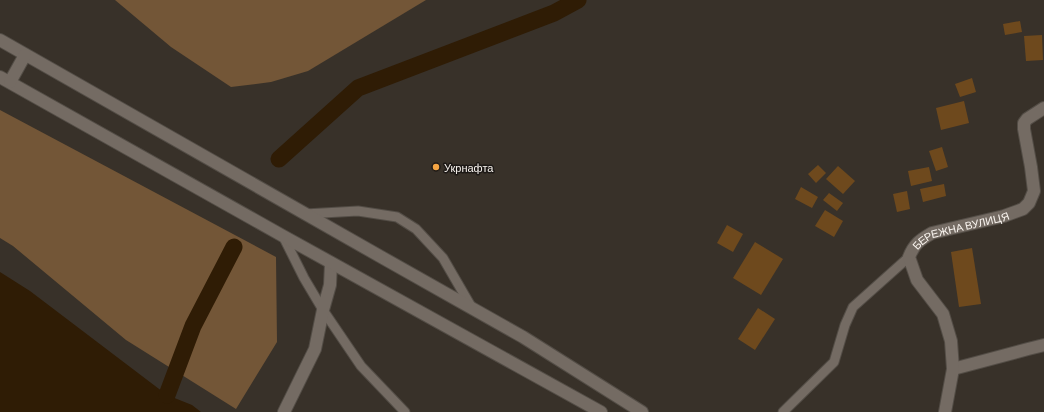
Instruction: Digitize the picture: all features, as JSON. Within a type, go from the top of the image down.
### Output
[{"type":"street","points":[[0,40],[523,337],[642,412]]},
{"type":"street","points":[[25,55],[5,79],[331,263],[601,412]]},
{"type":"street","name":"БЕРЕЖНА ВУЛИЦЯ","points":[[945,412],[952,369],[951,341],[943,314],[917,280],[909,258],[912,248],[932,233],[1004,216],[1023,209],[1029,203],[1034,191],[1024,123],[1027,119],[1044,108]]},
{"type":"street","points":[[284,412],[315,349],[330,285],[331,263]]},
{"type":"street","points":[[952,369],[1044,345]]},
{"type":"lane","points":[[305,214],[358,211],[397,217],[416,229],[443,258],[472,308]]},
{"type":"lane","points":[[283,236],[304,278],[323,310],[361,366],[405,412]]},
{"type":"lane","points":[[783,412],[834,362],[845,325],[853,307],[909,258]]},
{"type":"shaded area","points":[[115,0],[426,0],[308,71],[271,82],[231,87],[171,47]]},
{"type":"shaded area","points":[[0,110],[276,257],[277,342],[236,409],[126,340],[13,246],[0,238]]},
{"type":"shaded area","points":[[0,272],[30,291],[167,395],[192,405],[201,412],[0,412]]},
{"type":"building","points":[[1020,21],[1022,32],[1005,35],[1003,24]]},
{"type":"building","points":[[1042,35],[1043,60],[1026,61],[1024,36]]},
{"type":"building","points":[[972,78],[976,92],[960,97],[955,84]]},
{"type":"building","points":[[964,101],[969,123],[941,130],[936,108]]},
{"type":"building","points":[[942,147],[948,167],[936,171],[929,151]]},
{"type":"building","points":[[818,165],[826,173],[816,183],[808,174]]},
{"type":"building","points":[[838,166],[855,181],[843,194],[826,179]]},
{"type":"building","points":[[929,167],[932,181],[911,186],[908,171]]},
{"type":"building","points":[[944,184],[946,196],[923,202],[920,189]]},
{"type":"building","points":[[801,187],[818,197],[812,208],[795,199]]},
{"type":"building","points":[[907,191],[910,209],[897,212],[893,194]]},
{"type":"building","points":[[829,193],[843,203],[837,211],[823,200]]},
{"type":"building","points":[[825,210],[843,221],[834,237],[815,226]]},
{"type":"building","points":[[727,225],[743,234],[733,252],[717,243]]},
{"type":"building","points":[[755,242],[783,259],[761,295],[733,278]]},
{"type":"building","points":[[972,248],[981,304],[959,307],[951,252]]},
{"type":"building","points":[[758,308],[775,319],[755,350],[738,339]]},
{"type":"waterway","points":[[279,159],[358,88],[554,13],[578,0]]},
{"type":"waterway","points":[[167,395],[193,326],[234,247]]},
{"type":"place","name":"Укрнафта","points":[[436,167]]}]
